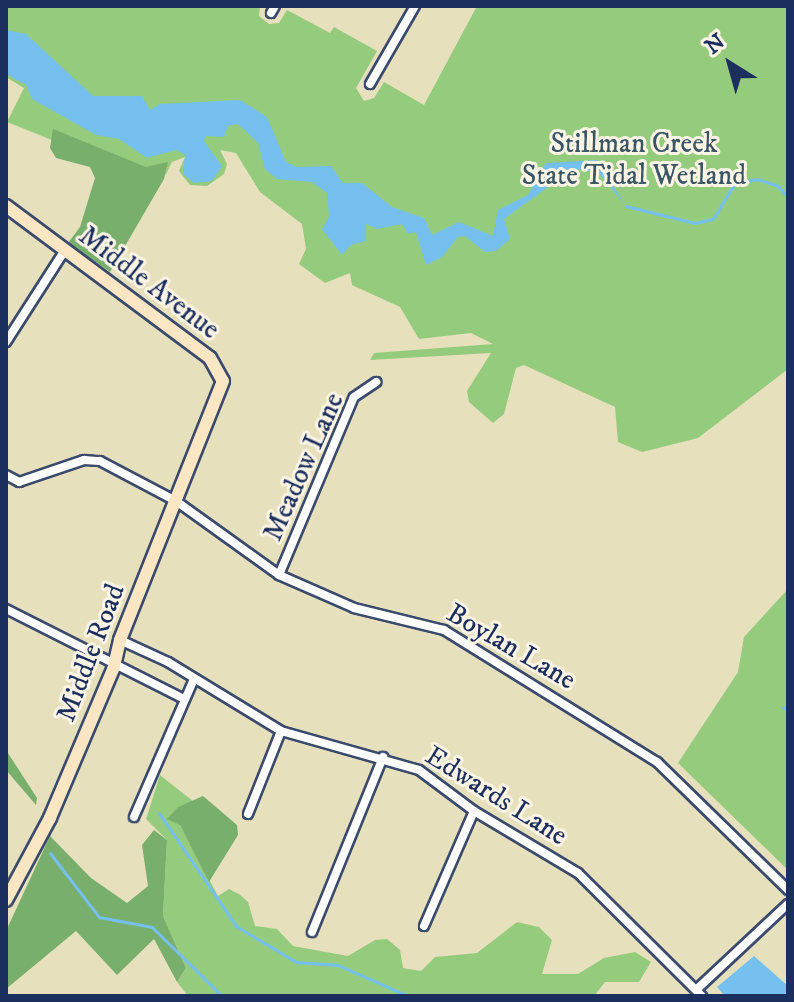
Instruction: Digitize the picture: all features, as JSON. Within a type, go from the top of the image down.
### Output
[{"type":"main road","name":"Middle Avenue","points":[[6,206],[218,367],[223,381],[211,418]]},
{"type":"main road","name":"Middle Road","points":[[6,900],[50,818],[114,667],[120,640],[211,418]]},
{"type":"street","points":[[370,84],[415,6]]},
{"type":"street","points":[[6,342],[65,250]]},
{"type":"street","name":"Meadow Lane","points":[[279,575],[354,397],[376,382]]},
{"type":"street","name":"Boylan Lane","points":[[6,475],[19,482],[84,460],[100,461],[176,501],[279,575],[354,608],[441,629],[489,655],[657,762],[788,890]]},
{"type":"street","points":[[6,609],[114,667],[184,699]]},
{"type":"street","name":"Edwards Lane","points":[[120,640],[194,679],[281,731],[383,757],[419,770],[474,811],[578,873],[699,993]]},
{"type":"street","points":[[134,817],[194,679]]},
{"type":"street","points":[[248,814],[281,731]]},
{"type":"street","points":[[312,932],[383,757]]},
{"type":"street","points":[[424,926],[474,811]]},
{"type":"street","points":[[699,993],[788,904]]},
{"type":"green space","name":"Stillman Creek State Tidal Wetland","points":[[6,6],[260,6],[259,16],[269,24],[279,23],[287,10],[330,33],[334,27],[377,51],[356,88],[364,101],[374,98],[384,82],[424,105],[477,6],[788,6],[788,369],[698,438],[642,452],[618,442],[615,407],[524,365],[516,368],[504,414],[493,423],[469,402],[467,391],[491,353],[370,360],[374,353],[493,344],[471,333],[419,339],[400,307],[352,285],[350,273],[325,283],[299,264],[306,249],[302,224],[260,192],[236,153],[220,150],[227,164],[224,174],[207,186],[190,185],[179,171],[185,157],[172,162],[166,174],[102,160],[7,122],[24,88],[6,77]]},
{"type":"green space","points":[[53,129],[146,167],[168,162],[164,179],[110,272],[68,243],[80,227],[95,178],[90,167],[56,158],[50,148]]},
{"type":"green space","points":[[788,589],[788,870],[678,763],[738,672],[744,637]]},
{"type":"green space","points":[[6,750],[37,798],[36,805],[6,770]]},
{"type":"green space","points":[[160,775],[194,802],[178,807],[180,825],[218,896],[229,889],[239,894],[248,902],[255,926],[277,929],[293,946],[348,956],[375,940],[387,939],[400,950],[403,968],[421,971],[435,957],[477,953],[517,922],[539,927],[552,940],[542,974],[578,974],[604,958],[635,952],[651,962],[639,982],[605,982],[594,996],[188,996],[177,982],[186,968],[163,916],[167,840],[146,819]]},
{"type":"green space","points":[[203,796],[237,825],[238,835],[209,882],[180,825],[167,819],[178,807]]},
{"type":"green space","points":[[154,830],[167,840],[163,916],[186,968],[177,982],[154,939],[117,975],[76,931],[6,989],[6,931],[50,836],[91,878],[127,903],[148,886],[142,845]]},
{"type":"water","points":[[6,30],[26,34],[93,96],[142,96],[150,110],[160,104],[240,100],[267,117],[286,162],[297,167],[331,166],[343,183],[362,183],[392,207],[424,218],[432,235],[459,222],[493,236],[498,210],[528,195],[546,163],[597,160],[626,206],[598,172],[573,169],[504,219],[510,239],[496,251],[485,252],[465,236],[458,237],[442,257],[426,265],[416,232],[408,234],[402,224],[377,229],[366,224],[366,241],[351,245],[342,255],[322,229],[329,217],[327,193],[312,182],[277,179],[265,169],[258,143],[238,124],[228,126],[224,137],[206,136],[204,141],[222,166],[212,181],[194,183],[183,174],[185,155],[176,150],[147,158],[119,139],[96,135],[32,99],[26,85],[6,74]]},
{"type":"water","points":[[754,956],[788,986],[788,996],[725,996],[717,987]]},
{"type":"waterway","points":[[626,206],[695,223],[713,219],[735,183],[757,179],[778,186],[788,198]]},
{"type":"waterway","points":[[783,708],[788,707]]},
{"type":"waterway","points":[[159,813],[236,926],[296,962],[338,965],[408,996]]},
{"type":"waterway","points":[[50,853],[99,917],[152,927],[222,996]]}]
